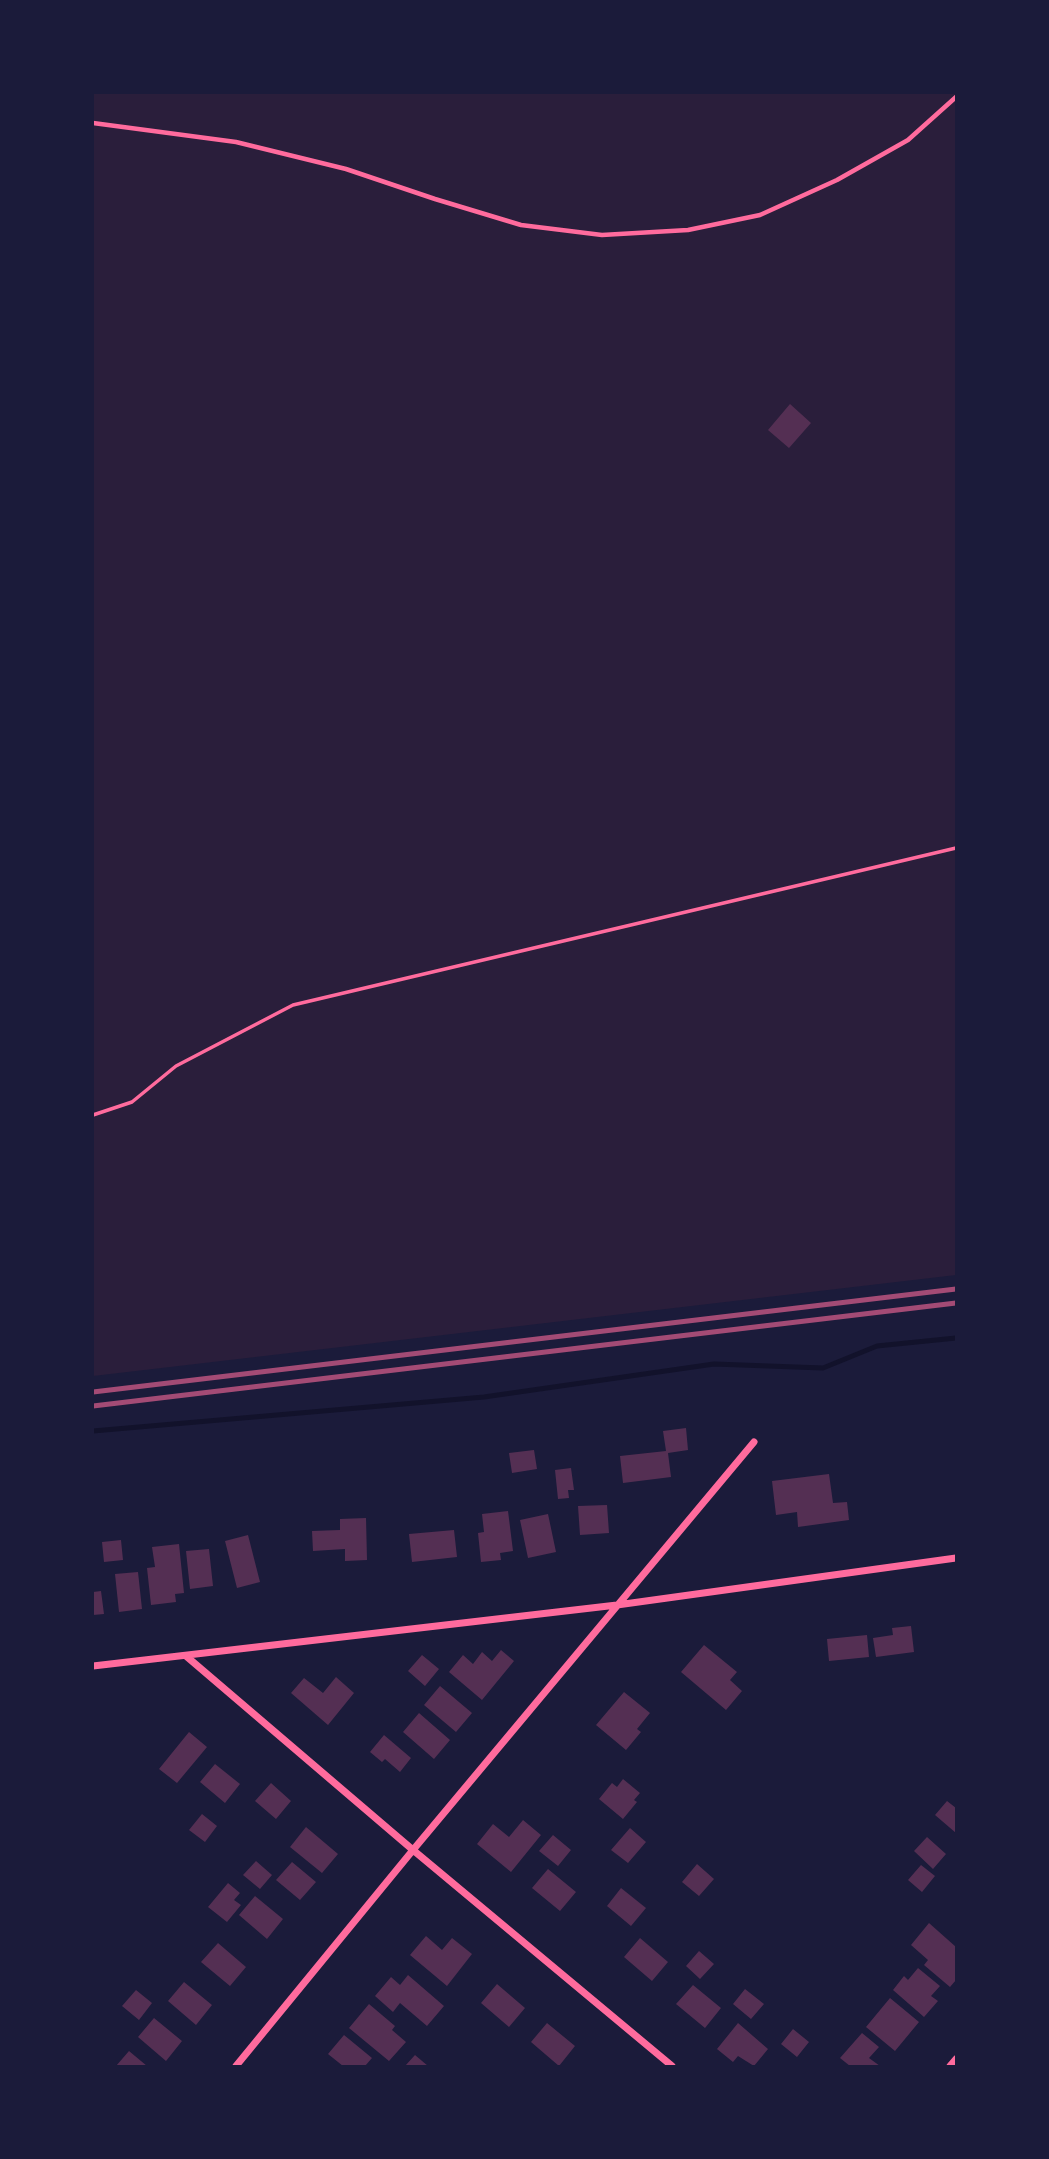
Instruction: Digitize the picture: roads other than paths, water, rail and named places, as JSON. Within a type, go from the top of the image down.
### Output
[{"type":"street","points":[[236,2066],[754,1443]]},
{"type":"street","points":[[93,1667],[617,1605],[956,1558]]},
{"type":"street","points":[[186,1656],[413,1850],[673,2066]]},
{"type":"street","points":[[950,2066],[956,2059]]},
{"type":"lane","points":[[93,123],[236,142],[346,169],[521,225],[602,236],[688,230],[760,215],[837,180],[908,140],[956,97]]},
{"type":"waterway","points":[[93,1431],[484,1397],[714,1364],[823,1368],[877,1346],[956,1338]]},
{"type":"railway","points":[[93,1392],[956,1289]]},
{"type":"railway","points":[[93,1406],[956,1303]]}]
